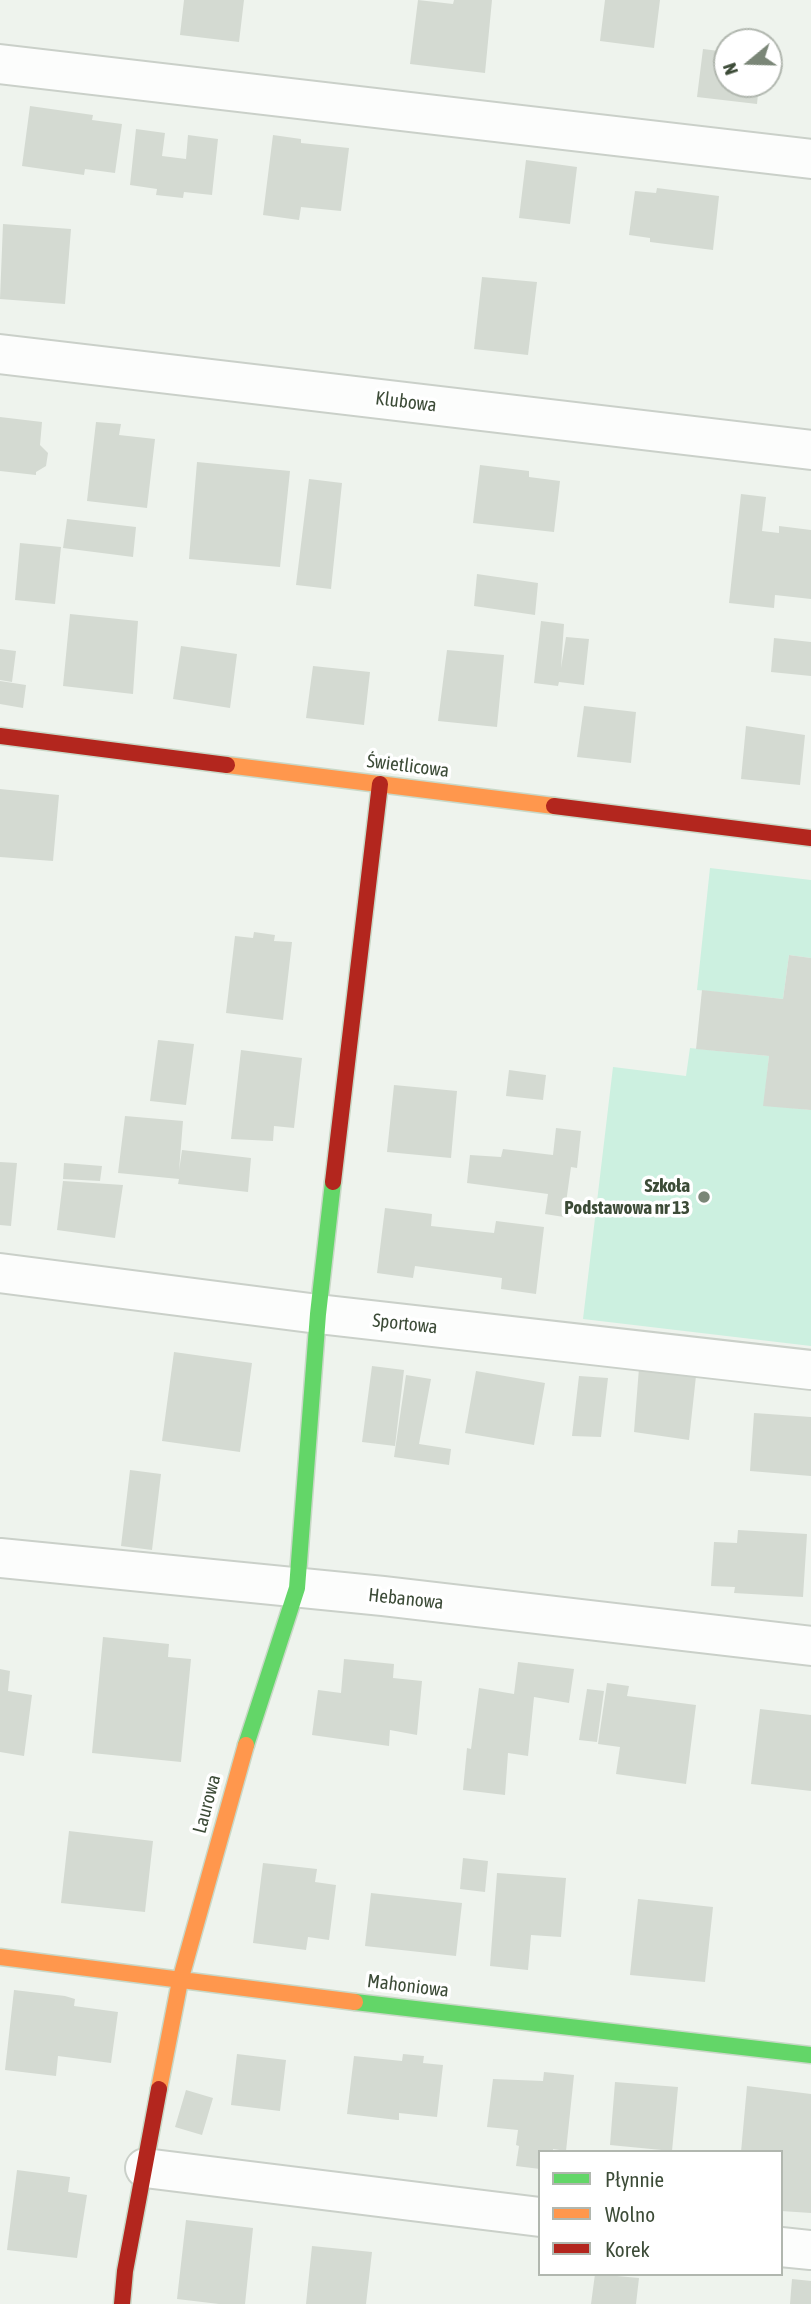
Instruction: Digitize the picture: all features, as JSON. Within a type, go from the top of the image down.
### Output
[{"type":"street","points":[[0,64],[811,159]]},
{"type":"street","name":"Klubowa","points":[[0,354],[811,450]]},
{"type":"street","name":"Świetlicowa","points":[[0,736],[811,838]]},
{"type":"street","name":"Laurowa","points":[[122,2304],[125,2271],[180,1981],[241,1760],[297,1588],[318,1314],[380,784]]},
{"type":"street","name":"Sportowa","points":[[0,1273],[318,1314],[811,1370]]},
{"type":"street","name":"Hebanowa","points":[[0,1558],[671,1628],[811,1646]]},
{"type":"street","name":"Mahoniowa","points":[[0,1957],[180,1981],[811,2055]]},
{"type":"street","points":[[145,2168],[538,2217]]},
{"type":"street","points":[[783,2247],[811,2250]]},
{"type":"green space","points":[[710,868],[811,880],[811,958],[789,955],[783,999],[697,990]]},
{"type":"green space","name":"Szkoła Podstawowa nr 13","points":[[690,1048],[769,1056],[764,1105],[811,1110],[811,1346],[583,1319],[613,1067],[686,1076]]},
{"type":"building","points":[[184,0],[244,0],[239,42],[180,35]]},
{"type":"building","points":[[418,0],[453,4],[454,0],[492,0],[485,73],[410,64]]},
{"type":"building","points":[[605,0],[660,0],[654,48],[600,41]]},
{"type":"building","points":[[703,49],[713,50],[713,98],[758,98],[757,104],[697,97]]},
{"type":"building","points":[[30,106],[93,115],[92,120],[122,124],[115,173],[85,169],[84,175],[22,166]]},
{"type":"building","points":[[136,129],[165,133],[162,156],[186,159],[188,135],[218,139],[212,195],[184,192],[183,198],[156,195],[157,189],[130,185]]},
{"type":"building","points":[[273,135],[301,139],[301,143],[349,148],[341,211],[301,207],[299,220],[263,215]]},
{"type":"building","points":[[526,160],[577,167],[570,224],[519,218]]},
{"type":"building","points":[[657,188],[719,196],[713,250],[650,242],[650,238],[629,235],[635,191],[656,193]]},
{"type":"building","points":[[3,224],[71,229],[65,304],[0,299]]},
{"type":"building","points":[[482,277],[537,282],[528,355],[474,349]]},
{"type":"building","points":[[0,417],[42,422],[40,445],[48,453],[46,466],[36,472],[36,475],[0,471]]},
{"type":"building","points":[[96,422],[121,424],[119,435],[155,439],[147,508],[87,501]]},
{"type":"building","points":[[197,462],[290,471],[280,567],[189,559]]},
{"type":"building","points":[[480,465],[529,471],[529,477],[560,481],[554,532],[473,523]]},
{"type":"building","points":[[309,479],[342,483],[331,589],[296,585]]},
{"type":"building","points":[[741,494],[766,497],[762,531],[779,533],[779,526],[811,530],[811,599],[775,595],[774,608],[729,603]]},
{"type":"building","points":[[67,519],[136,527],[133,557],[63,548]]},
{"type":"building","points":[[20,543],[61,547],[55,604],[15,600]]},
{"type":"building","points":[[477,574],[538,583],[535,615],[474,606]]},
{"type":"building","points":[[70,614],[138,621],[133,694],[63,686]]},
{"type":"building","points":[[541,621],[564,624],[561,668],[566,637],[589,639],[584,685],[534,683]]},
{"type":"building","points":[[774,638],[811,642],[811,676],[771,672]]},
{"type":"building","points":[[181,646],[237,654],[230,708],[173,699]]},
{"type":"building","points":[[0,649],[16,651],[12,682],[0,680]]},
{"type":"building","points":[[447,650],[504,655],[497,727],[438,721]]},
{"type":"building","points":[[313,666],[370,672],[364,725],[306,718]]},
{"type":"building","points":[[0,681],[26,685],[23,708],[0,704]]},
{"type":"building","points":[[584,706],[636,712],[631,763],[577,757]]},
{"type":"building","points":[[746,726],[805,735],[800,785],[741,779]]},
{"type":"building","points":[[0,789],[59,795],[53,861],[0,857]]},
{"type":"building","points":[[254,932],[275,935],[274,941],[292,942],[283,1020],[226,1013],[235,936],[253,938]]},
{"type":"building","points":[[789,955],[811,958],[811,1110],[763,1106],[769,1056],[696,1049],[702,990],[783,999]]},
{"type":"building","points":[[158,1040],[194,1044],[186,1105],[150,1101]]},
{"type":"building","points":[[241,1050],[302,1058],[294,1128],[274,1126],[273,1141],[231,1139]]},
{"type":"building","points":[[509,1070],[546,1075],[543,1100],[506,1096]]},
{"type":"building","points":[[394,1085],[457,1091],[451,1158],[387,1152]]},
{"type":"building","points":[[125,1116],[183,1121],[179,1171],[182,1150],[251,1158],[248,1192],[178,1184],[179,1179],[118,1173]]},
{"type":"building","points":[[556,1128],[581,1131],[577,1168],[571,1167],[564,1217],[545,1214],[548,1194],[467,1183],[470,1155],[501,1157],[503,1149],[553,1155]]},
{"type":"building","points":[[0,1162],[17,1163],[11,1226],[0,1225]]},
{"type":"building","points":[[64,1163],[102,1166],[100,1181],[63,1179]]},
{"type":"building","points":[[63,1181],[123,1185],[115,1238],[57,1230]]},
{"type":"building","points":[[385,1208],[432,1214],[431,1226],[494,1233],[496,1221],[544,1227],[536,1294],[501,1289],[502,1278],[415,1266],[413,1278],[377,1273]]},
{"type":"building","points":[[174,1352],[252,1363],[240,1452],[162,1441]]},
{"type":"building","points":[[372,1366],[404,1370],[395,1446],[362,1442]]},
{"type":"building","points":[[639,1368],[696,1376],[689,1440],[634,1432]]},
{"type":"building","points":[[476,1371],[545,1383],[534,1445],[465,1433]]},
{"type":"building","points":[[406,1375],[431,1379],[419,1444],[451,1449],[449,1465],[394,1457]]},
{"type":"building","points":[[579,1376],[608,1378],[601,1437],[572,1436]]},
{"type":"building","points":[[754,1413],[811,1417],[811,1476],[750,1471]]},
{"type":"building","points":[[130,1470],[161,1474],[152,1550],[121,1546]]},
{"type":"building","points":[[738,1530],[807,1534],[803,1597],[734,1593],[735,1587],[711,1586],[714,1542],[737,1543]]},
{"type":"building","points":[[103,1637],[169,1644],[168,1657],[191,1659],[181,1762],[92,1753]]},
{"type":"building","points":[[344,1659],[394,1664],[393,1678],[422,1681],[417,1735],[390,1730],[389,1746],[312,1735],[318,1690],[341,1693]]},
{"type":"building","points":[[518,1662],[574,1669],[569,1703],[534,1697],[528,1756],[508,1753],[505,1795],[463,1790],[467,1748],[471,1749],[479,1688],[514,1694]]},
{"type":"building","points":[[0,1669],[10,1671],[8,1691],[32,1695],[24,1756],[0,1752]]},
{"type":"building","points":[[607,1683],[629,1686],[627,1696],[696,1705],[686,1784],[616,1774],[620,1747],[598,1744]]},
{"type":"building","points":[[587,1689],[604,1691],[597,1742],[579,1740]]},
{"type":"building","points":[[760,1709],[811,1715],[811,1791],[751,1784]]},
{"type":"building","points":[[69,1831],[153,1841],[145,1912],[61,1903]]},
{"type":"building","points":[[463,1858],[488,1861],[485,1892],[460,1889]]},
{"type":"building","points":[[263,1863],[317,1869],[315,1882],[336,1885],[329,1940],[308,1937],[306,1950],[253,1943]]},
{"type":"building","points":[[497,1873],[566,1878],[561,1937],[531,1935],[528,1970],[490,1966]]},
{"type":"building","points":[[371,1893],[462,1903],[456,1956],[365,1946]]},
{"type":"building","points":[[638,1899],[713,1907],[705,1982],[630,1975]]},
{"type":"building","points":[[14,1990],[65,1996],[75,1999],[74,2006],[118,2012],[111,2063],[58,2056],[56,2076],[5,2070]]},
{"type":"building","points":[[237,2054],[286,2060],[280,2111],[231,2105]]},
{"type":"building","points":[[403,2054],[424,2056],[423,2063],[443,2065],[437,2117],[399,2113],[397,2120],[347,2114],[354,2056],[402,2061]]},
{"type":"building","points":[[544,2072],[574,2075],[566,2150],[538,2150],[538,2169],[516,2166],[518,2130],[487,2127],[493,2079],[543,2081]]},
{"type":"building","points":[[615,2082],[678,2087],[672,2150],[610,2145]]},
{"type":"building","points":[[747,2086],[811,2094],[811,2213],[783,2211],[783,2150],[741,2150]]},
{"type":"building","points":[[186,2090],[213,2098],[202,2135],[175,2127]]},
{"type":"building","points":[[17,2170],[70,2177],[68,2192],[87,2195],[77,2258],[7,2250]]},
{"type":"building","points":[[186,2220],[253,2228],[245,2304],[177,2299]]},
{"type":"building","points":[[312,2246],[372,2252],[366,2304],[306,2304]]},
{"type":"building","points":[[595,2276],[639,2278],[636,2304],[591,2304]]},
{"type":"building","points":[[792,2279],[811,2281],[811,2304],[790,2304]]},
{"type":"traffic: fast","points":[[246,1745],[297,1588],[318,1314],[333,1182]]},
{"type":"traffic: fast","points":[[355,2002],[811,2055]]},
{"type":"traffic: slow","points":[[227,765],[554,806]]},
{"type":"traffic: slow","points":[[159,2089],[180,1981],[246,1745]]},
{"type":"traffic: slow","points":[[0,1957],[355,2002]]},
{"type":"traffic: jam","points":[[0,736],[227,765]]},
{"type":"traffic: jam","points":[[333,1182],[380,784]]},
{"type":"traffic: jam","points":[[554,806],[811,838]]},
{"type":"traffic: jam","points":[[122,2304],[125,2271],[159,2089]]},
{"type":"place","name":"Szkoła Podstawowa nr 13","points":[[704,1197]]}]
